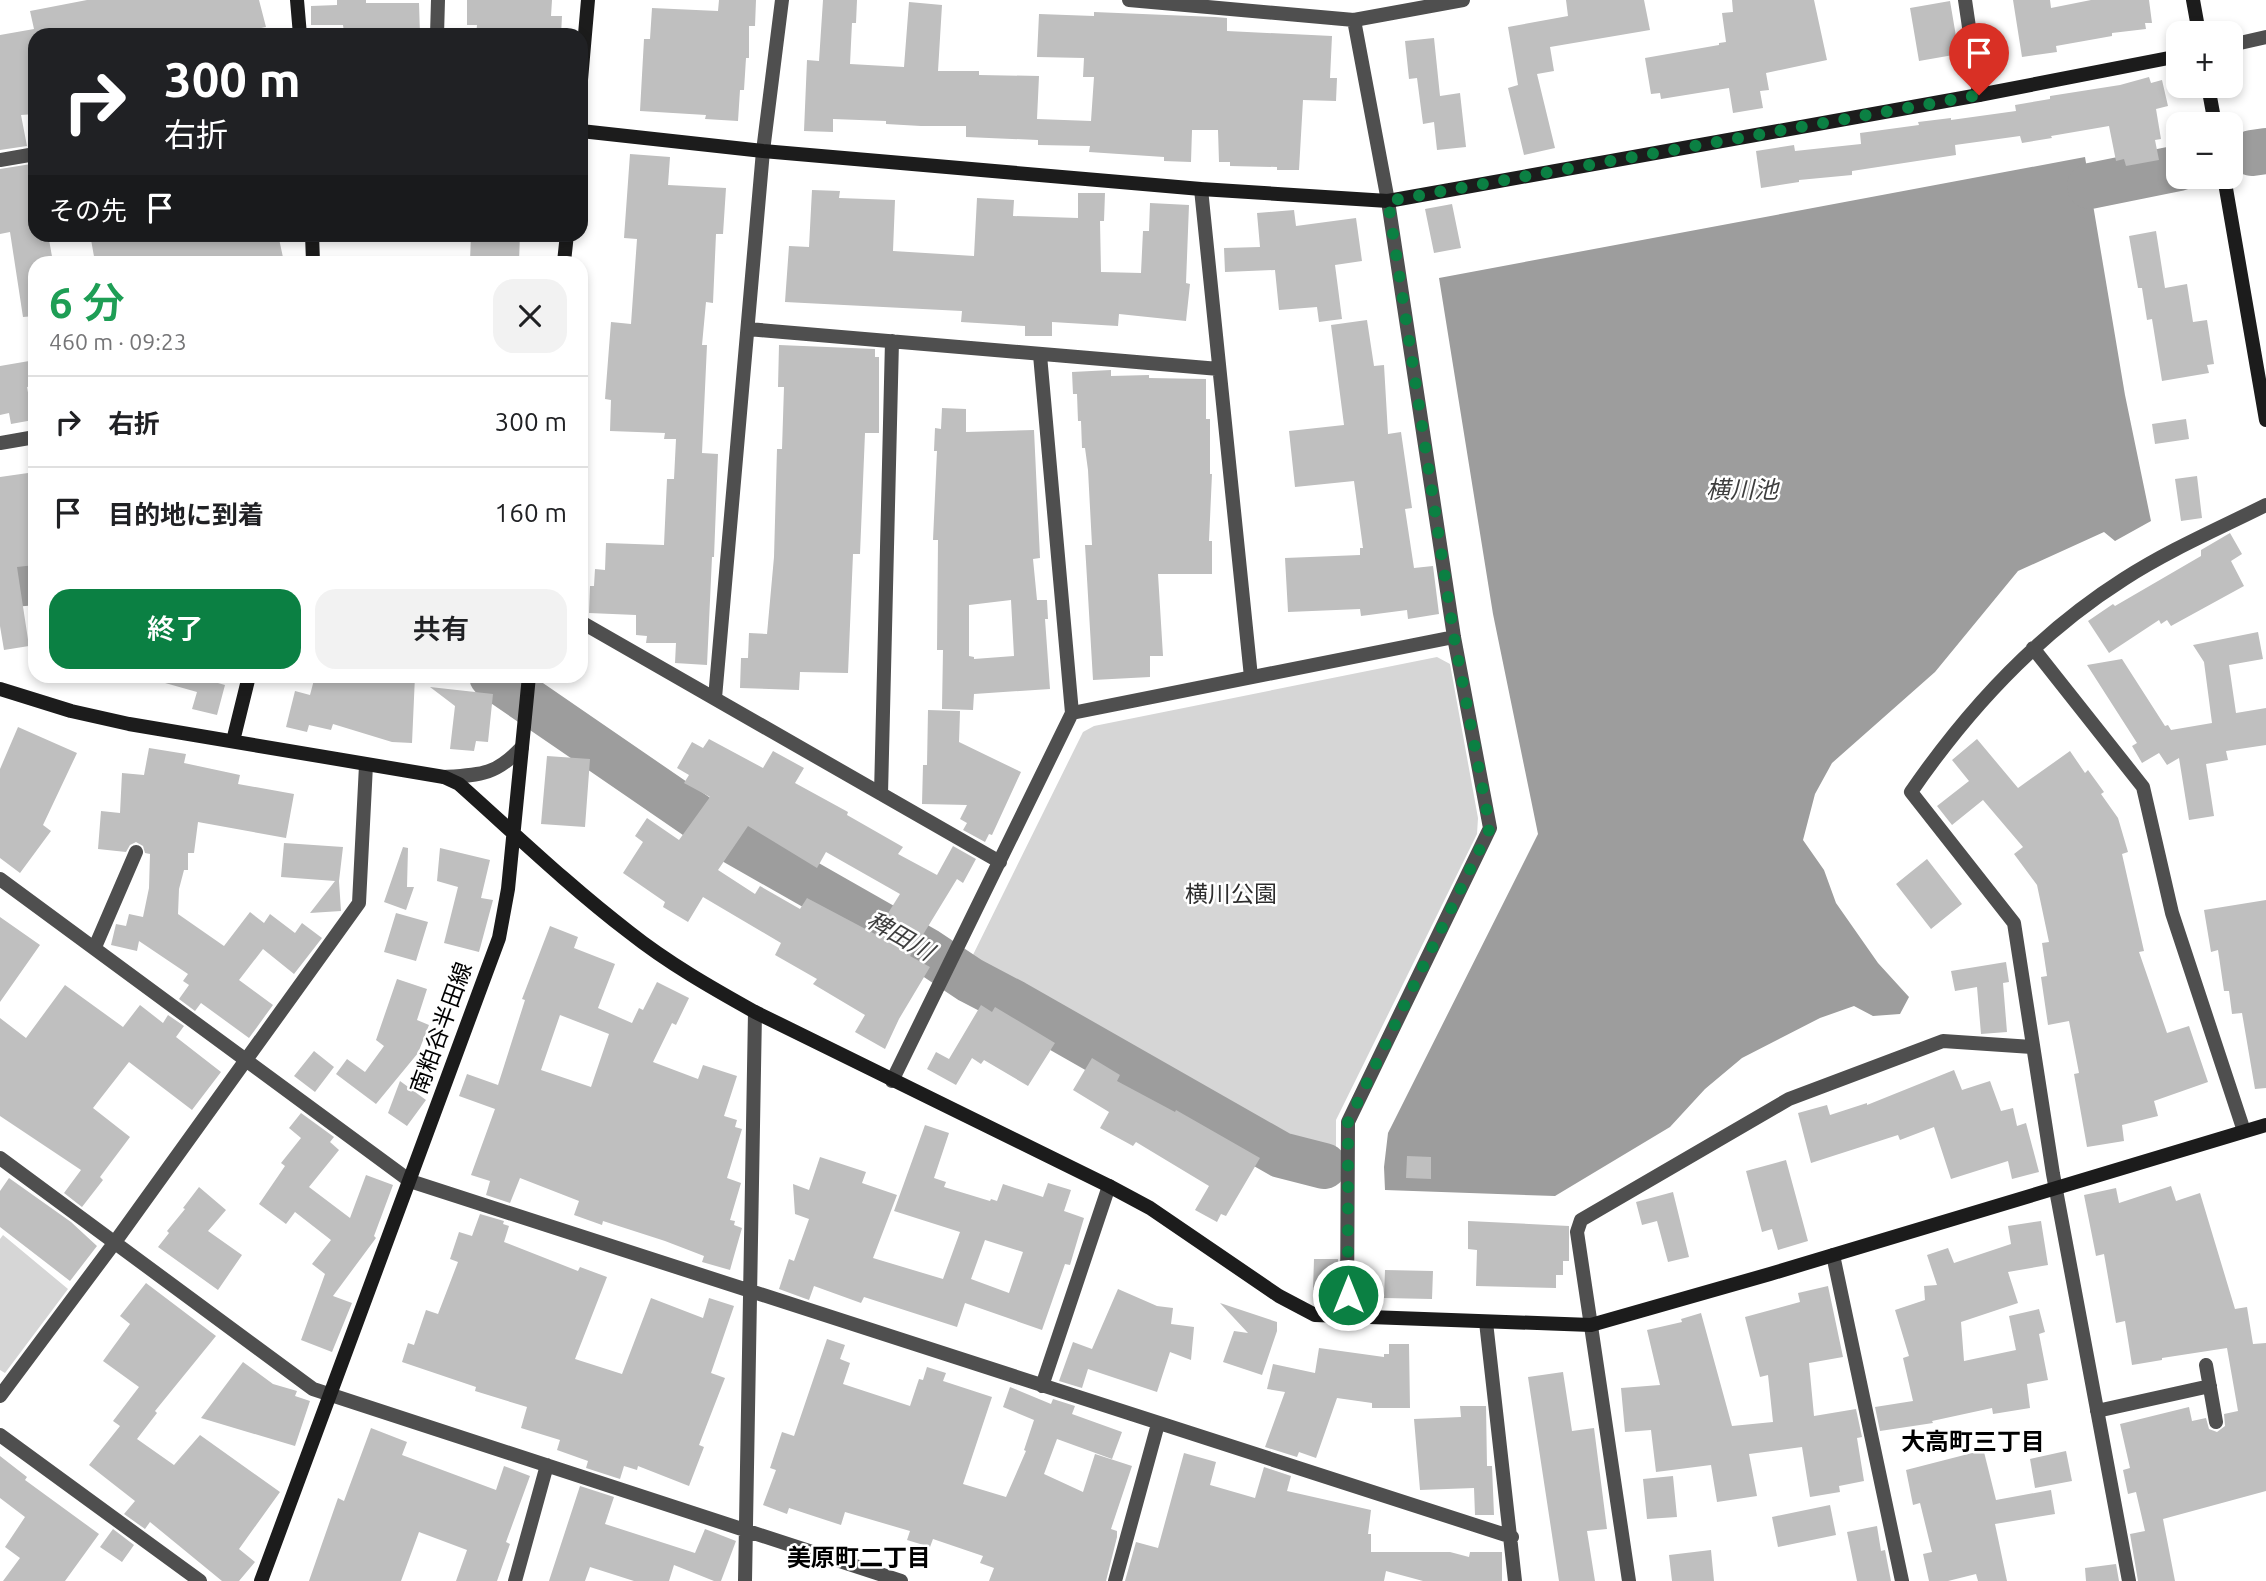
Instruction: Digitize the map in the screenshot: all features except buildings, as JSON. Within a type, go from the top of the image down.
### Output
[{"type":"street","points":[[297,0],[299,28]]},
{"type":"street","points":[[437,28],[438,0]]},
{"type":"street","points":[[586,28],[588,0]]},
{"type":"street","points":[[715,698],[763,151],[782,0]]},
{"type":"street","points":[[1129,0],[1353,20],[1463,0]]},
{"type":"street","points":[[1965,0],[1979,95]]},
{"type":"street","points":[[2193,0],[2197,21]]},
{"type":"street","points":[[1347,1316],[1348,1122],[1490,828],[1454,637],[1388,201],[1353,20]]},
{"type":"street","points":[[2243,42],[2266,37]]},
{"type":"street","points":[[588,132],[763,151],[1201,189],[1388,201],[1979,95],[2166,59]]},
{"type":"street","points":[[0,160],[28,155]]},
{"type":"street","points":[[1201,189],[1251,677]]},
{"type":"street","points":[[2226,189],[2266,420]]},
{"type":"street","points":[[748,329],[1219,369]]},
{"type":"street","points":[[881,794],[892,341]]},
{"type":"street","points":[[892,1080],[1072,713],[1040,355]]},
{"type":"street","points":[[0,443],[28,437]]},
{"type":"street","points":[[2129,1581],[2056,1187],[2014,923],[1911,792],[1944,745],[2033,648],[2123,580],[2177,548],[2266,505]]},
{"type":"street","points":[[588,626],[1000,862]]},
{"type":"street","points":[[1072,713],[1454,637]]},
{"type":"street","points":[[2033,648],[2143,787],[2172,913],[2244,1131]]},
{"type":"street","points":[[233,740],[247,683]]},
{"type":"street","name":"南粕谷半田線","points":[[261,1581],[499,938],[508,889],[528,683]]},
{"type":"street","points":[[0,689],[71,711],[129,724],[444,777],[489,772],[506,764],[522,747]]},
{"type":"street","points":[[0,1396],[115,1242],[359,903],[366,765]]},
{"type":"street","points":[[444,777],[459,784],[629,933],[693,977],[755,1012],[1150,1208],[1279,1296],[1315,1315],[1591,1325],[2266,1125]]},
{"type":"street","points":[[95,947],[136,852]]},
{"type":"street","points":[[3,887],[95,947],[410,1181],[1512,1537]]},
{"type":"street","points":[[745,1581],[755,1012]]},
{"type":"street","points":[[1629,1581],[1577,1232],[1581,1220],[1802,1094],[1943,1041],[2032,1047]]},
{"type":"street","points":[[0,1158],[313,1389],[901,1581]]},
{"type":"street","points":[[1042,1386],[1109,1186]]},
{"type":"street","points":[[1833,1255],[1902,1581]]},
{"type":"street","points":[[1486,1322],[1515,1581]]},
{"type":"street","points":[[2206,1366],[2216,1422]]},
{"type":"street","points":[[2097,1410],[2210,1386]]},
{"type":"street","points":[[1115,1581],[1158,1424]]},
{"type":"street","points":[[0,1435],[200,1581]]},
{"type":"street","points":[[515,1581],[547,1465]]},
{"type":"green space","name":"横川公園","points":[[1437,657],[1450,664],[1478,818],[1477,834],[1336,1120],[1336,1158],[1239,1124],[1151,1070],[966,969],[1083,732],[1094,726]]},
{"type":"green space","points":[[3,1235],[68,1289],[5,1373],[0,1370],[0,1239]]},
{"type":"water","name":"横川池","points":[[2085,157],[2125,395],[2151,521],[2115,541],[2104,532],[2018,571],[1935,672],[1832,763],[1815,794],[1803,840],[1824,870],[1836,903],[1878,963],[1909,997],[1900,1014],[1873,1016],[1854,1006],[1820,1018],[1742,1058],[1705,1089],[1670,1127],[1555,1196],[1385,1190],[1384,1167],[1388,1133],[1538,834],[1493,614],[1439,278]]},
{"type":"waterway","points":[[2252,153],[2266,151]]},
{"type":"waterway","points":[[2090,186],[2166,171]]},
{"type":"waterway","name":"稗田川","points":[[0,585],[28,583]]},
{"type":"waterway","name":"稗田川","points":[[502,683],[728,838],[925,950],[970,980],[1281,1155],[1324,1166]]},
{"type":"district","name":"大高町三丁目","points":[[1973,1442]]},
{"type":"district","name":"美原町二丁目","points":[[859,1558]]},
{"type":"route","points":[[1348,1295],[1348,1122],[1490,828],[1454,637],[1388,201],[1979,95]]}]
